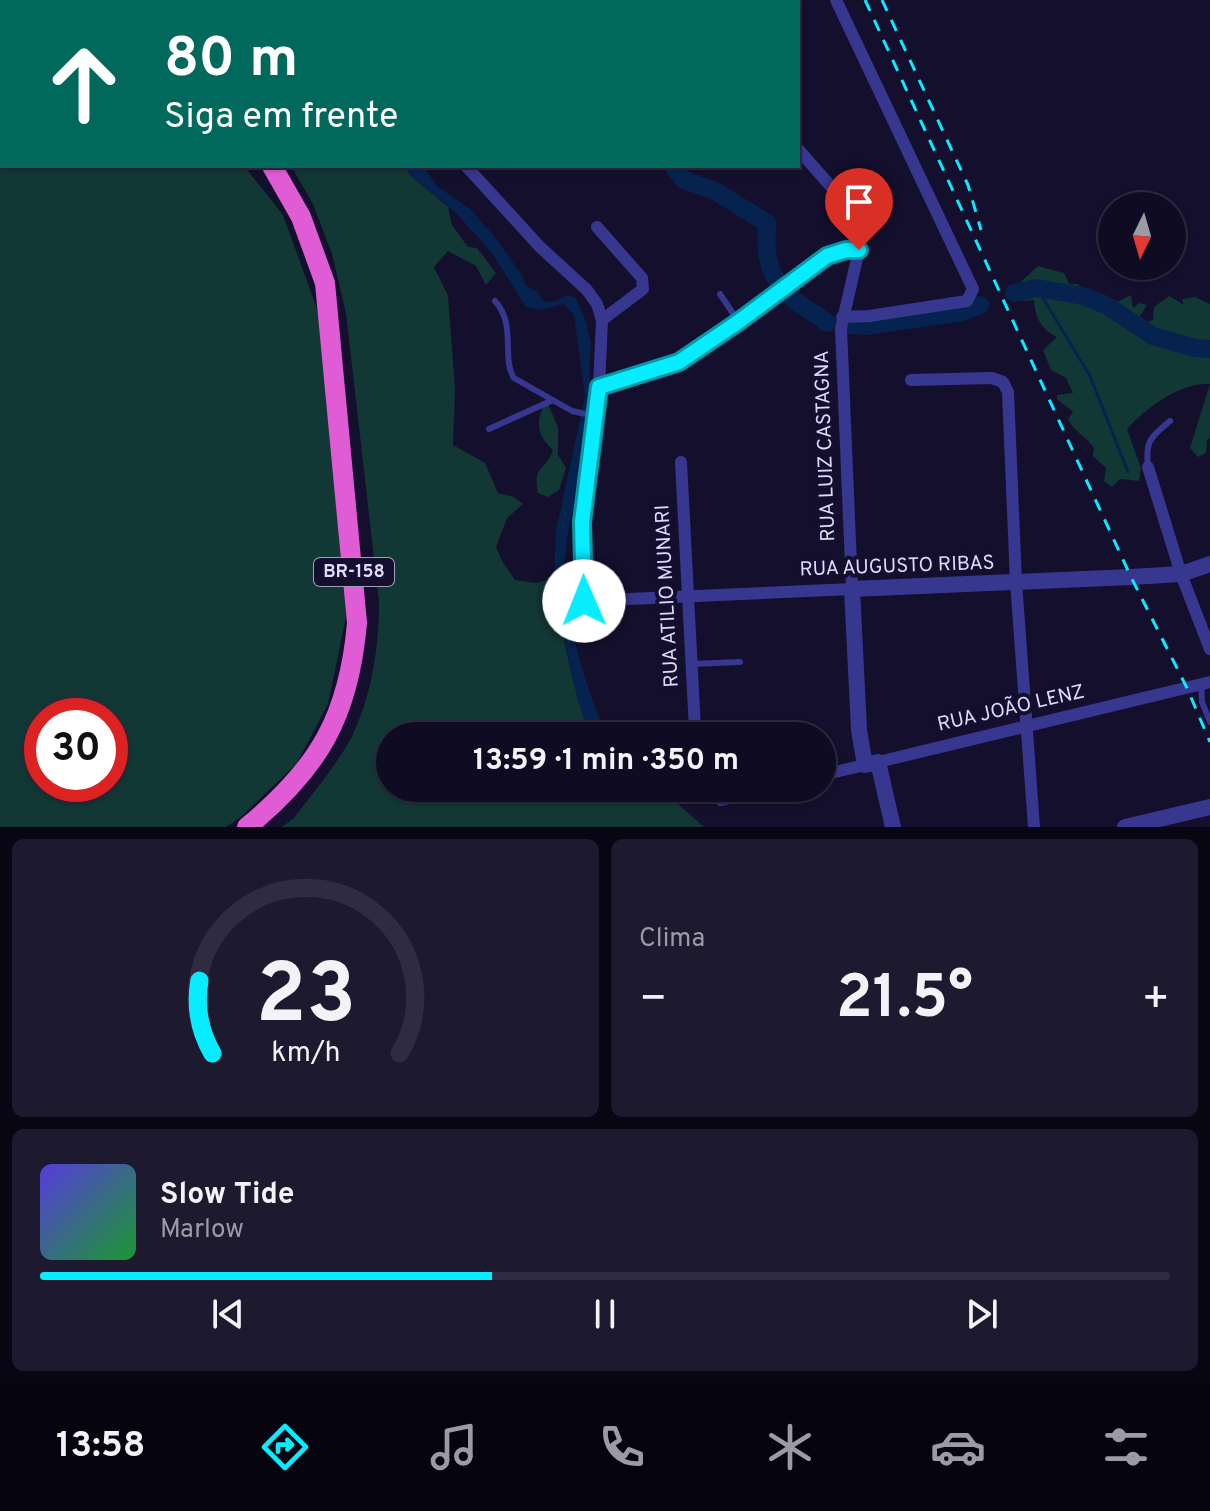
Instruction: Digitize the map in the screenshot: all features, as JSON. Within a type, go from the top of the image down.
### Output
[{"type":"highway","name":"BR-158","points":[[247,827],[282,798],[299,779],[329,734],[353,664],[357,623],[325,283],[301,217],[273,168]]},
{"type":"street","points":[[836,0],[973,289],[967,301],[869,316],[842,317]]},
{"type":"street","name":"RUA LUIZ CASTAGNA","points":[[800,151],[854,213],[859,233],[859,250],[842,317],[859,730],[893,827]]},
{"type":"street","points":[[468,168],[597,304],[602,320],[595,416]]},
{"type":"street","points":[[597,227],[644,284],[643,289],[602,320]]},
{"type":"street","points":[[599,387],[679,362],[827,256],[859,250]]},
{"type":"street","points":[[911,380],[992,378],[1003,382],[1008,392],[1016,582],[1034,827]]},
{"type":"street","name":"RUA AUGUSTO RIBAS","points":[[595,416],[582,522],[584,601],[1181,574],[1210,564]]},
{"type":"street","name":"RUA ATILIO MUNARI","points":[[681,462],[695,722]]},
{"type":"street","points":[[1148,467],[1181,574],[1210,649]]},
{"type":"street","name":"RUA JOÃO LENZ","points":[[836,772],[1206,683]]},
{"type":"street","points":[[1125,827],[1210,807]]},
{"type":"lane","points":[[720,294],[738,322]]},
{"type":"lane","points":[[495,301],[502,308],[509,339],[508,370],[514,378],[572,411],[595,416]]},
{"type":"lane","points":[[489,429],[553,400]]},
{"type":"lane","points":[[1148,467],[1146,453],[1151,437],[1170,421]]},
{"type":"lane","points":[[692,664],[740,662]]},
{"type":"lane","points":[[1206,683],[1202,702],[1210,722]]},
{"type":"green space","points":[[0,168],[246,168],[283,215],[320,317],[346,617],[328,704],[297,763],[242,816],[226,827],[0,827]]},
{"type":"green space","points":[[292,168],[405,168],[448,207],[452,225],[468,247],[477,248],[496,273],[486,285],[476,266],[448,251],[434,267],[448,296],[455,389],[453,445],[485,463],[498,493],[514,497],[523,504],[507,518],[496,547],[515,580],[536,583],[554,578],[568,658],[586,722],[376,722],[376,802],[676,802],[704,827],[282,827],[294,818],[347,746],[365,704],[378,636],[379,602],[346,313],[332,254],[313,204]]},
{"type":"green space","points":[[1038,266],[1064,273],[1069,284],[1078,284],[1086,297],[1092,294],[1117,302],[1131,295],[1133,308],[1139,303],[1147,305],[1140,316],[1147,322],[1153,320],[1154,307],[1169,296],[1184,305],[1182,299],[1195,297],[1210,304],[1210,384],[1187,387],[1164,398],[1127,429],[1141,468],[1139,481],[1120,479],[1112,487],[1104,481],[1106,468],[1093,456],[1091,444],[1070,423],[1068,419],[1073,412],[1057,399],[1057,395],[1073,393],[1066,378],[1051,370],[1043,350],[1057,337],[1040,322],[1034,300],[1021,301],[1015,295],[1015,287]]},
{"type":"green space","points":[[1210,384],[1210,438],[1206,453],[1198,457],[1190,448]]},
{"type":"green space","points":[[548,404],[558,427],[558,455],[566,468],[559,490],[548,497],[538,493],[537,478],[553,450],[544,440],[539,424],[544,405]]},
{"type":"water","points":[[405,168],[424,168],[437,186],[470,209],[495,237],[523,277],[525,285],[536,291],[545,302],[567,295],[576,298],[586,322],[591,344],[592,409],[567,538],[565,581],[577,650],[601,722],[585,722],[577,697],[554,578],[556,531],[585,396],[574,315],[564,304],[539,310],[526,307],[492,253],[456,213]]},
{"type":"waterway","points":[[675,168],[684,180],[715,191],[767,223],[769,261],[778,282]]},
{"type":"waterway","points":[[1037,288],[1090,376],[1128,472]]},
{"type":"waterway","points":[[1014,293],[1037,288],[1083,296],[1106,305],[1153,336],[1210,349]]},
{"type":"waterway","points":[[790,296],[827,323]]},
{"type":"waterway","points":[[850,325],[866,326],[963,312],[980,305]]},
{"type":"railway","points":[[865,0],[1210,742]]},
{"type":"railway","points":[[882,0],[968,185],[981,230]]},
{"type":"route","points":[[584,601],[582,522],[599,387],[679,362],[827,256],[835,252],[859,250]]}]
